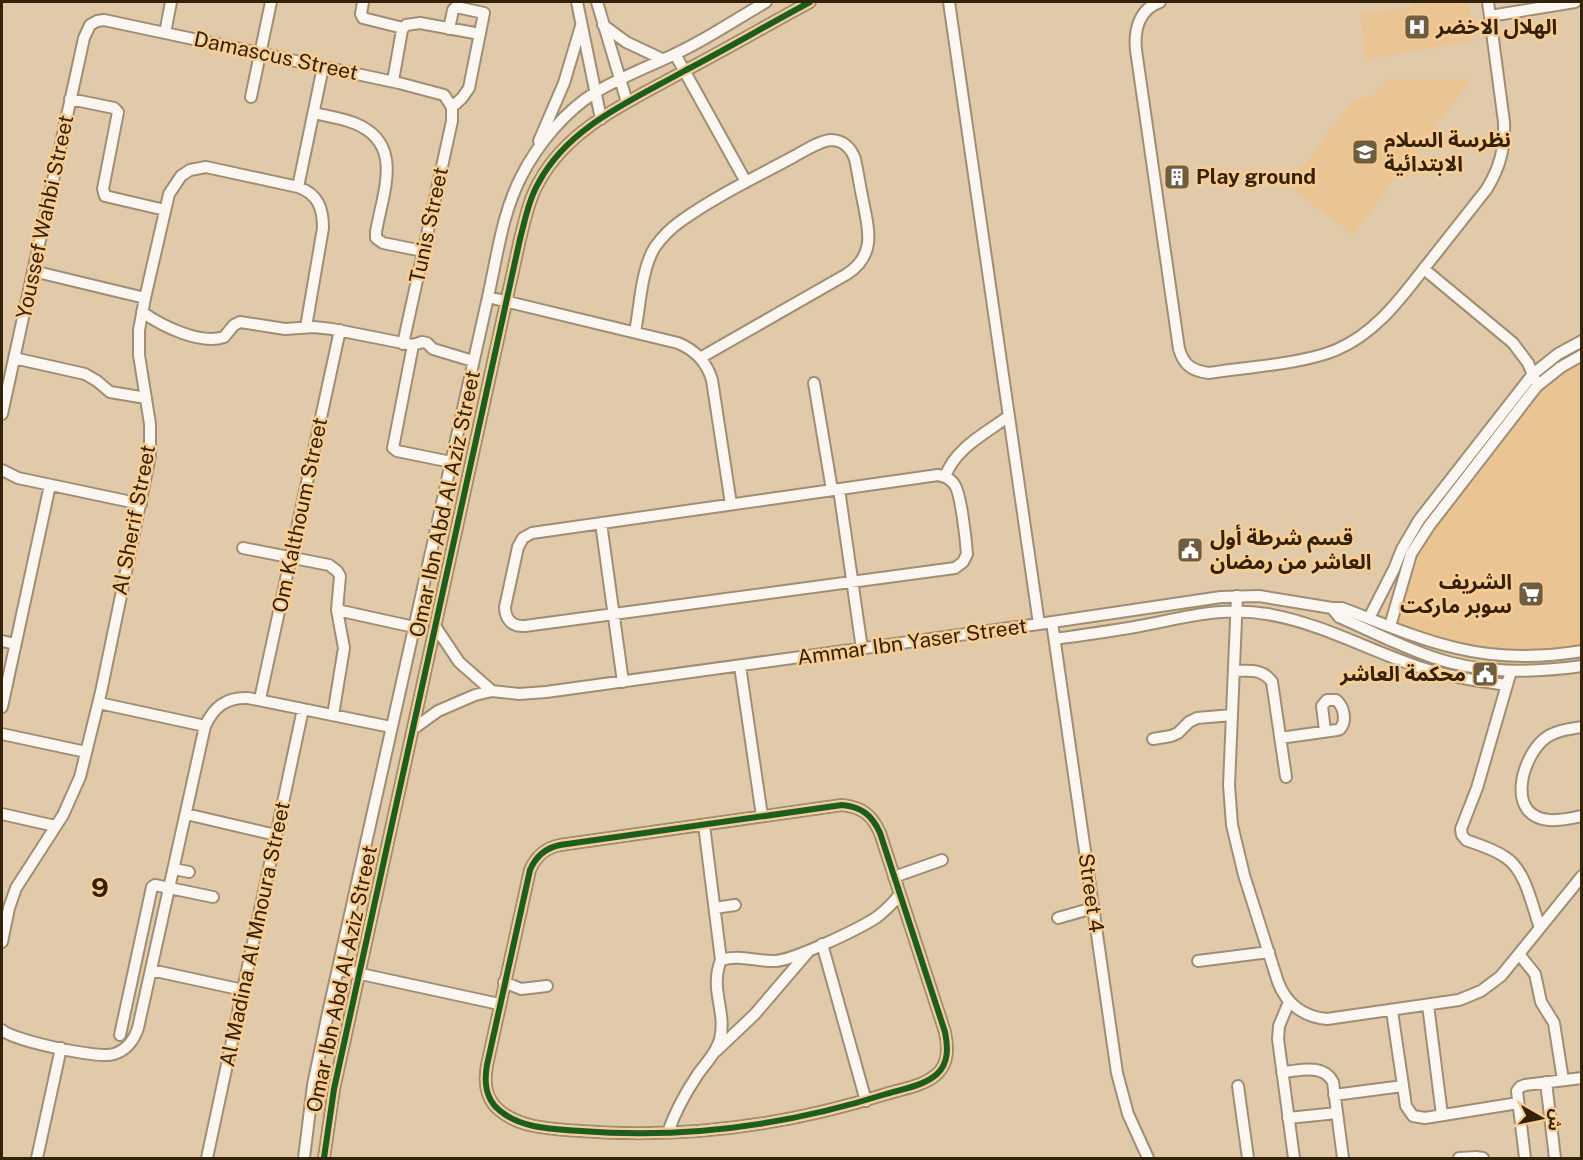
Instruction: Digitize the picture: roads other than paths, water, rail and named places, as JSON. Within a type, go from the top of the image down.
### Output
[{"type":"street","points":[[165,33],[171,2]]},
{"type":"street","points":[[251,97],[271,2]]},
{"type":"street","points":[[363,2],[361,12],[363,18],[403,28],[416,23],[480,34]]},
{"type":"street","points":[[577,2],[601,119]]},
{"type":"street","points":[[597,2],[627,102]]},
{"type":"street","name":"Omar Ibn Abd Al Aziz Street","points":[[304,1158],[314,1085],[338,969],[473,361],[512,198],[532,157],[568,114],[594,93],[675,54],[766,2]]},
{"type":"street","name":"Omar Ibn Abd Al Aziz Street","points":[[324,1158],[334,1089],[506,301],[527,211],[538,182],[575,137],[601,119],[627,102],[810,2]]},
{"type":"street","points":[[949,2],[1039,624]]},
{"type":"street","points":[[1160,2],[1144,12],[1137,23],[1134,37],[1176,333],[1182,359],[1189,367],[1209,373],[1316,357],[1356,340],[1377,325],[1394,307],[1486,190],[1496,175],[1505,140],[1488,2]]},
{"type":"street","points":[[1490,16],[1575,2]]},
{"type":"street","points":[[449,29],[453,10],[457,6],[484,12],[469,88],[452,107]]},
{"type":"street","name":"Damascus Street","points":[[94,22],[107,21],[393,81],[439,92],[447,98],[452,107]]},
{"type":"street","name":"Youssef Wahbi Street","points":[[2,414],[85,33],[94,22]]},
{"type":"street","points":[[603,24],[626,42],[662,59]]},
{"type":"street","points":[[532,157],[564,83],[581,26]]},
{"type":"street","points":[[393,81],[403,28]]},
{"type":"street","points":[[675,54],[746,182]]},
{"type":"street","points":[[298,187],[324,67]]},
{"type":"street","points":[[70,99],[114,108],[118,112],[104,187],[105,196],[165,210]]},
{"type":"street","name":"Tunis Street","points":[[451,462],[397,452],[393,448],[423,251],[452,121],[452,107]]},
{"type":"street","points":[[314,113],[352,122],[365,129],[380,142],[386,153],[388,164],[376,238],[380,242],[423,251]]},
{"type":"street","points":[[635,332],[646,268],[655,247],[669,231],[746,182],[825,141],[842,142],[852,151],[856,162],[868,230],[868,248],[863,258],[852,271],[700,357]]},
{"type":"street","name":"Al Sherif Street","points":[[2,942],[16,888],[75,792],[99,703],[150,456],[150,424],[139,348],[142,312],[165,210],[177,180],[185,173],[198,168],[214,169],[305,189],[316,199],[320,205],[323,220],[306,327]]},
{"type":"street","points":[[1424,269],[1513,343],[1521,352],[1537,386]]},
{"type":"street","points":[[33,271],[145,298]]},
{"type":"street","points":[[488,297],[678,343],[700,357],[712,380],[731,504]]},
{"type":"street","points":[[142,312],[175,330],[207,338],[224,337],[231,327],[240,322],[285,329],[306,327],[340,330],[410,345],[421,352],[426,353],[433,349],[473,361]]},
{"type":"street","name":"Om Kalthoum Street","points":[[260,699],[340,330]]},
{"type":"street","points":[[1390,626],[1407,551],[1419,520],[1533,374],[1558,354],[1581,341]]},
{"type":"street","points":[[1369,618],[1394,569],[1407,551],[1429,526],[1537,386],[1581,355]]},
{"type":"street","points":[[14,358],[85,374],[110,392],[146,398]]},
{"type":"street","points":[[814,383],[836,490],[862,649]]},
{"type":"street","points":[[945,477],[953,460],[961,451],[1009,416]]},
{"type":"street","points":[[2,470],[12,476],[141,504]]},
{"type":"street","points":[[938,475],[945,477],[952,481],[958,493],[966,549],[963,562],[955,568],[520,627],[508,620],[505,611],[518,547],[523,538],[532,533],[836,490],[938,475]]},
{"type":"street","points":[[2,707],[50,484]]},
{"type":"street","points":[[601,523],[623,682]]},
{"type":"street","points":[[243,548],[329,565],[338,571],[340,581],[338,610],[344,653],[333,715]]},
{"type":"street","name":"Ammar Ibn Yaser Street","points":[[413,729],[449,705],[492,691],[533,693],[623,682],[1204,599],[1259,596],[1342,608],[1436,642],[1498,655],[1531,656],[1581,651]]},
{"type":"street","points":[[1237,597],[1229,785],[1232,825],[1244,875],[1282,993],[1289,1002],[1306,1014],[1327,1019],[1459,1000],[1481,991],[1501,976],[1581,876]]},
{"type":"street","name":"Ammar Ibn Yaser Street","points":[[1332,608],[1339,617],[1431,657],[1484,669],[1511,671],[1539,672],[1581,666]]},
{"type":"street","points":[[338,610],[414,627]]},
{"type":"street","points":[[1054,639],[1140,626],[1205,612],[1236,611],[1266,614],[1287,618],[1330,632],[1422,668],[1468,680],[1507,685]]},
{"type":"street","name":"Street 4","points":[[1052,622],[1119,1082],[1132,1126],[1148,1158]]},
{"type":"street","points":[[435,626],[459,662],[492,691]]},
{"type":"street","points":[[2,641],[15,644]]},
{"type":"street","points":[[1431,657],[1436,642]]},
{"type":"street","points":[[740,666],[762,816]]},
{"type":"street","points":[[1234,671],[1262,672],[1272,682],[1286,777]]},
{"type":"street","points":[[1511,671],[1477,788],[1461,829],[1466,840],[1504,856],[1513,863],[1523,882],[1540,928]]},
{"type":"street","points":[[2,1030],[13,1036],[104,1056],[116,1054],[125,1048],[136,1034],[205,726],[213,712],[226,701],[243,698],[260,699],[392,727]]},
{"type":"street","points":[[99,703],[205,726]]},
{"type":"street","name":"Al Madina Al Mnoura Street","points":[[207,1158],[303,709]]},
{"type":"street","points":[[1153,739],[1171,736],[1197,718],[1232,714]]},
{"type":"street","points":[[1581,727],[1556,732],[1534,750],[1523,770],[1521,795],[1524,806],[1537,817],[1551,820],[1581,816]]},
{"type":"street","points":[[1280,738],[1325,731]]},
{"type":"street","points":[[2,734],[86,752]]},
{"type":"street","points":[[842,805],[861,810],[876,824],[945,1032],[946,1059],[936,1075],[928,1080],[866,1101],[822,1113],[731,1128],[607,1133],[540,1127],[516,1120],[499,1110],[489,1097],[485,1081],[499,1004],[530,870],[542,852],[560,845],[762,816],[842,805]]},
{"type":"street","points":[[2,814],[55,826]]},
{"type":"street","points":[[186,814],[276,835]]},
{"type":"street","points":[[668,1132],[688,1090],[714,1053],[720,1041],[722,1028],[716,981],[722,960],[704,825]]},
{"type":"street","points":[[894,877],[942,860]]},
{"type":"street","points":[[174,869],[189,872]]},
{"type":"street","points":[[120,1035],[151,888],[155,885],[213,897]]},
{"type":"street","points":[[722,960],[739,957],[767,961],[784,960],[876,917],[900,894]]},
{"type":"street","points":[[715,908],[735,905]]},
{"type":"street","points":[[1058,918],[1093,908]]},
{"type":"street","points":[[822,944],[866,1101]]},
{"type":"street","points":[[714,1053],[762,1007],[810,949]]},
{"type":"street","points":[[1198,961],[1269,952]]},
{"type":"street","points":[[1519,954],[1535,974],[1541,1002],[1554,1023],[1563,1080]]},
{"type":"street","points":[[338,969],[499,1004]]},
{"type":"street","points":[[151,970],[243,990]]},
{"type":"street","points":[[504,982],[521,988],[546,986]]},
{"type":"street","points":[[1289,1002],[1283,1013],[1278,1039],[1294,1158]]},
{"type":"street","points":[[1428,1005],[1442,1115]]},
{"type":"street","points":[[1392,1011],[1406,1106],[1413,1116],[1419,1118],[1518,1103]]},
{"type":"street","points":[[37,1158],[61,1048]]},
{"type":"street","points":[[1282,1072],[1322,1070],[1329,1075],[1333,1082],[1343,1158]]},
{"type":"street","points":[[1525,1158],[1517,1091],[1520,1087],[1581,1078]]},
{"type":"street","points":[[1545,1082],[1555,1158]]},
{"type":"street","points":[[1238,1086],[1248,1158]]},
{"type":"street","points":[[1335,1095],[1403,1086]]},
{"type":"street","points":[[1288,1118],[1337,1113]]},
{"type":"street","points":[[1459,1158],[1483,1158]]},
{"type":"place","name":"الهلال الاخضر","points":[[1417,27]]},
{"type":"place","name":"نظرسة السلام الابتدائية","points":[[1365,152]]},
{"type":"place","name":"Play ground","points":[[1177,177]]},
{"type":"place","name":"قسم شرطة أول العاشر من رمضان","points":[[1190,550]]},
{"type":"place","name":"الشريف سوبر ماركت","points":[[1531,594]]},
{"type":"place","name":"محكمة العاشر","points":[[1485,674]]},
{"type":"district","name":"9","points":[[100,888]]}]
